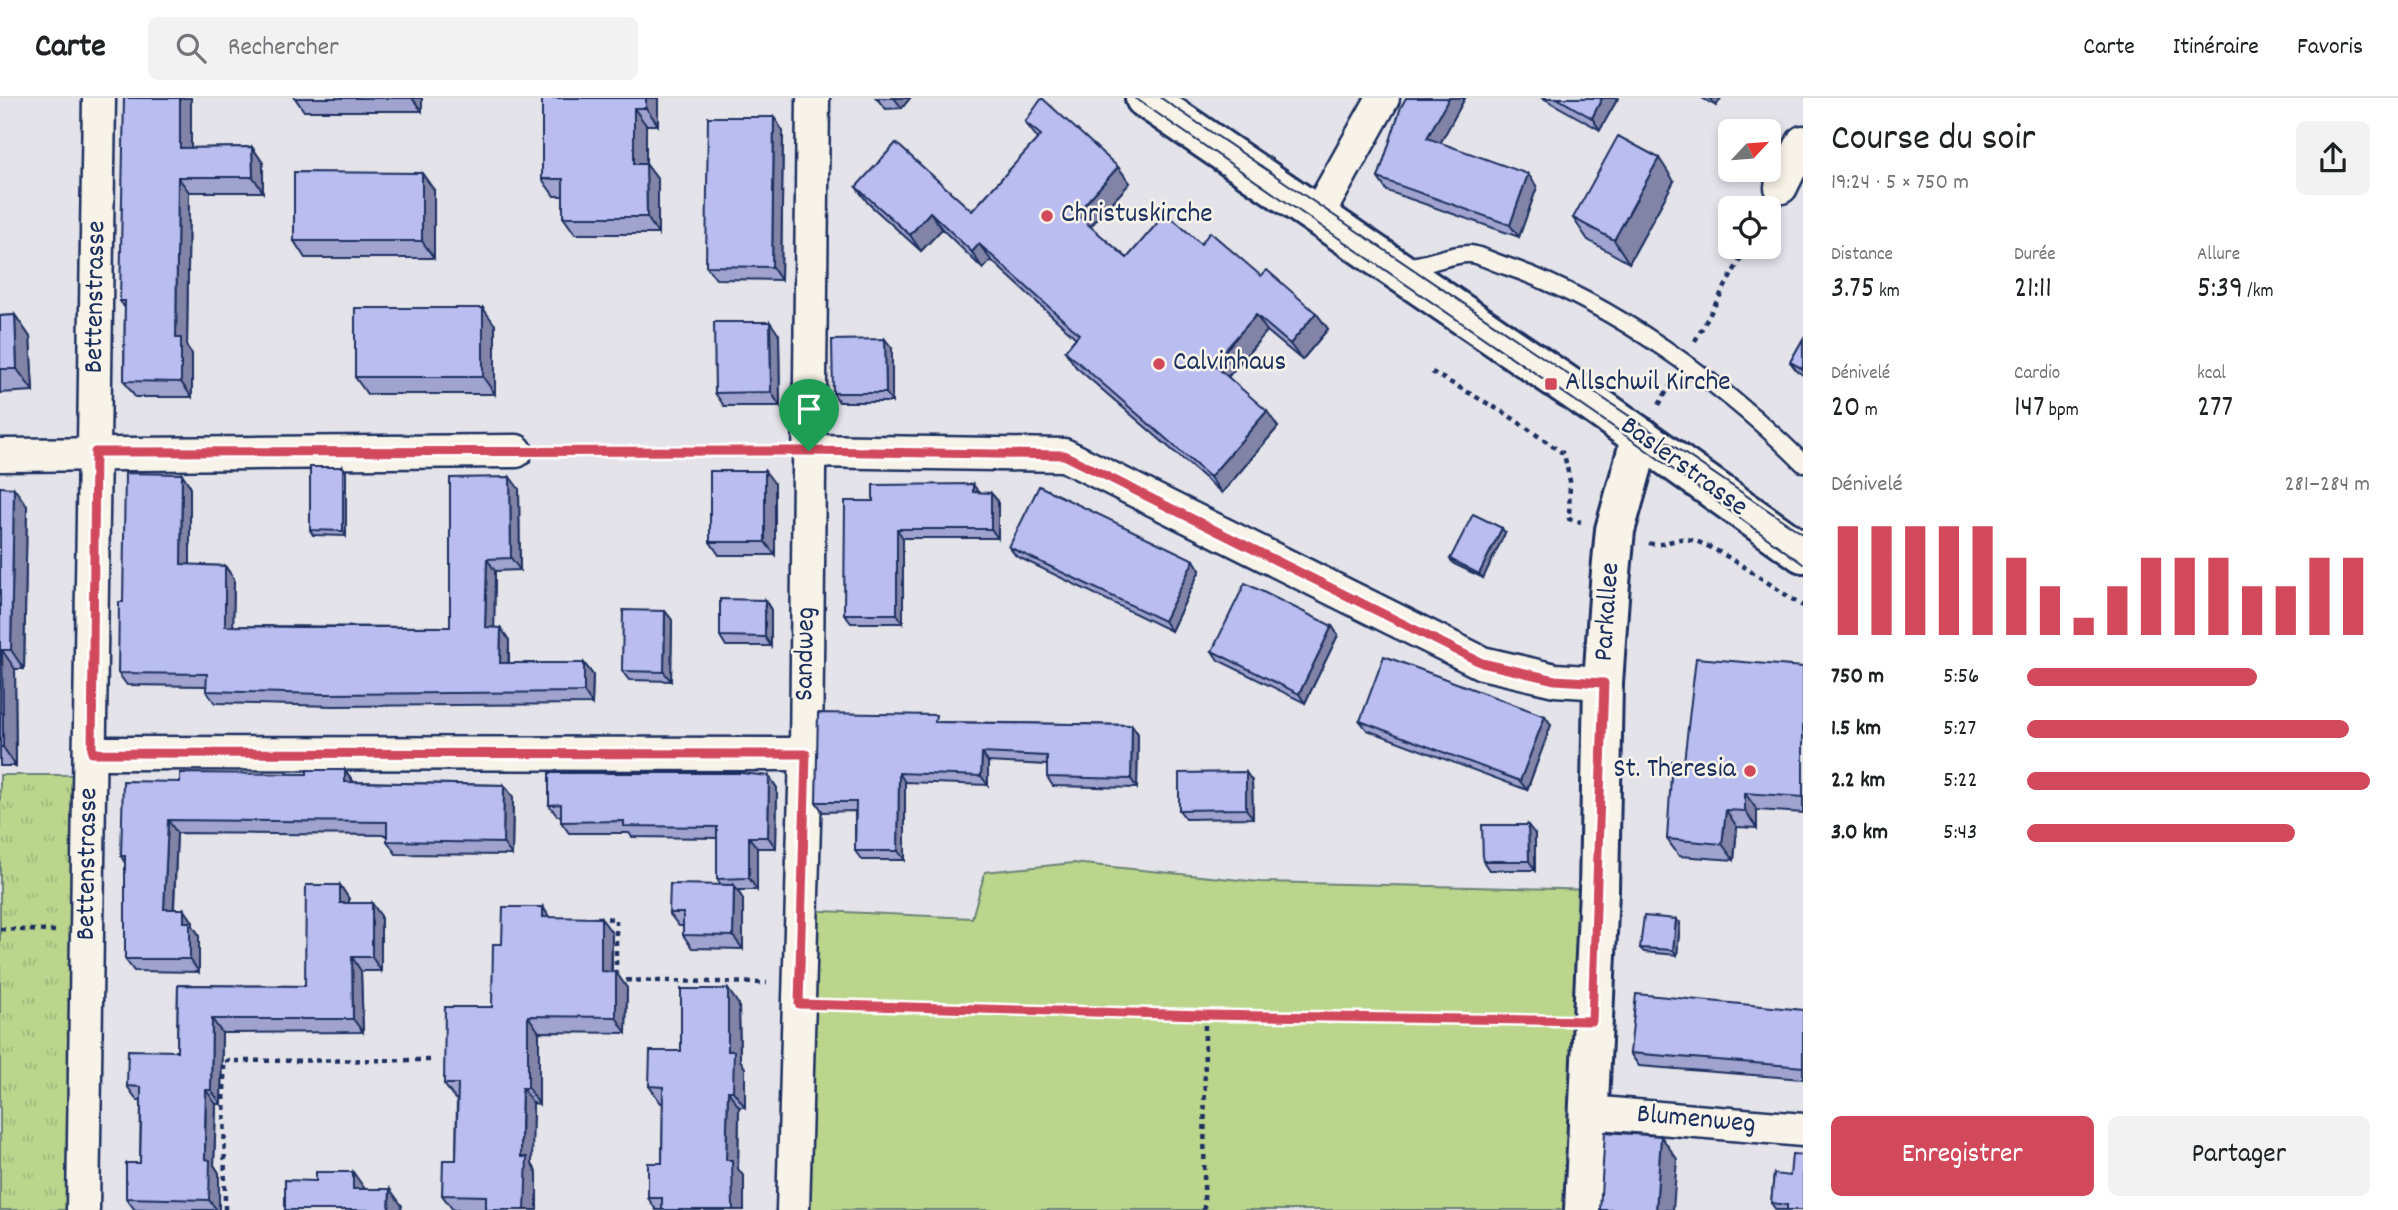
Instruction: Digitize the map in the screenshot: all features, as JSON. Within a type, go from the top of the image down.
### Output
[{"type":"main road","name":"Baslerstrasse","points":[[1145,98],[1641,437],[1803,553]]},
{"type":"main road","name":"Parkallee","points":[[1584,1210],[1604,683],[1615,530],[1641,437]]},
{"type":"street","name":"Bettenstrasse","points":[[83,1210],[92,753],[99,98]]},
{"type":"street","name":"Sandweg","points":[[793,1210],[806,754],[813,98]]},
{"type":"street","points":[[1317,216],[1383,98]]},
{"type":"street","points":[[1781,187],[1803,142]]},
{"type":"street","points":[[0,455],[95,452],[516,451]]},
{"type":"street","points":[[809,451],[1064,455],[1482,663],[1555,680],[1604,683]]},
{"type":"street","points":[[92,753],[806,754]]},
{"type":"street","name":"Blumenweg","points":[[1588,1112],[1803,1130]]},
{"type":"lane","points":[[1390,265],[1407,266],[1470,254],[1543,279],[1637,332],[1724,393],[1763,424],[1803,463]]},
{"type":"path","points":[[1432,372],[1508,415]]},
{"type":"path","points":[[516,451],[809,451]]},
{"type":"path","points":[[590,918],[616,919],[616,980],[800,994],[1205,1015],[1592,1021]]},
{"type":"path","points":[[0,929],[88,932]]},
{"type":"path","points":[[1204,1210],[1205,1015]]},
{"type":"path","points":[[225,1210],[224,1061],[435,1060]]},
{"type":"green space","points":[[0,775],[91,775],[83,1210],[0,1210]]},
{"type":"green space","points":[[1073,863],[1259,882],[1599,890],[1584,1210],[793,1210],[802,910],[972,918],[985,872]]},
{"type":"building","points":[[124,98],[180,98],[180,148],[252,147],[253,177],[178,177],[176,338],[181,338],[181,382],[124,381],[125,301],[120,301]]},
{"type":"building","points":[[542,98],[646,98],[646,108],[634,108],[634,164],[646,164],[647,217],[563,217],[563,179],[542,179]]},
{"type":"building","points":[[1042,98],[1118,167],[1076,214],[1127,258],[1166,213],[1201,244],[1210,232],[1261,276],[1267,270],[1316,313],[1290,344],[1256,315],[1213,364],[1267,411],[1210,477],[1065,351],[1079,334],[979,244],[972,252],[930,212],[910,235],[856,187],[896,143],[972,211],[1041,135],[1025,122]]},
{"type":"building","points":[[1406,98],[1449,98],[1427,138],[1528,174],[1510,225],[1378,178]]},
{"type":"building","points":[[1557,98],[1602,98],[1592,118]]},
{"type":"building","points":[[708,117],[774,117],[772,267],[706,266]]},
{"type":"building","points":[[1618,136],[1659,158],[1614,240],[1573,218]]},
{"type":"building","points":[[294,172],[422,173],[422,241],[294,241]]},
{"type":"building","points":[[355,308],[483,308],[483,377],[355,377]]},
{"type":"building","points":[[15,315],[17,369],[0,369],[0,316]]},
{"type":"building","points":[[714,322],[770,322],[771,392],[715,393]]},
{"type":"building","points":[[885,339],[886,393],[833,393],[832,340]]},
{"type":"building","points":[[1803,339],[1803,369],[1790,362]]},
{"type":"building","points":[[310,467],[343,467],[343,531],[310,530]]},
{"type":"building","points":[[710,471],[765,471],[765,542],[710,542]]},
{"type":"building","points":[[125,473],[182,474],[181,564],[225,566],[225,626],[297,627],[450,627],[450,478],[510,477],[511,558],[487,559],[485,627],[501,628],[500,663],[584,663],[584,692],[325,694],[206,691],[207,674],[118,673],[119,602],[123,602]]},
{"type":"building","points":[[973,484],[973,492],[991,493],[991,529],[897,529],[897,614],[844,614],[845,501],[873,501],[873,485]]},
{"type":"building","points":[[1039,486],[1194,560],[1164,621],[1009,547]]},
{"type":"building","points":[[0,487],[14,488],[11,650],[2,650],[3,747],[0,747]]},
{"type":"building","points":[[1473,514],[1502,528],[1479,574],[1450,559]]},
{"type":"building","points":[[1245,583],[1332,626],[1299,694],[1212,651]]},
{"type":"building","points":[[720,599],[765,600],[765,637],[720,636]]},
{"type":"building","points":[[623,610],[665,611],[664,672],[622,671]]},
{"type":"building","points":[[1384,656],[1545,716],[1520,781],[1360,721]]},
{"type":"building","name":"St. Theresia","points":[[1696,658],[1803,667],[1803,797],[1745,793],[1745,811],[1726,810],[1722,844],[1667,839],[1672,761],[1684,762]]},
{"type":"building","points":[[818,713],[936,715],[935,722],[1132,725],[1131,779],[1047,777],[1047,756],[982,753],[981,776],[899,773],[898,851],[855,851],[856,802],[816,802]]},
{"type":"building","points":[[307,770],[345,770],[345,782],[504,785],[503,843],[387,841],[387,822],[168,820],[164,909],[184,909],[184,922],[190,922],[190,959],[125,959],[125,856],[121,856],[123,781],[180,782],[180,773],[307,774]]},
{"type":"building","points":[[1246,772],[1246,809],[1179,810],[1179,773]]},
{"type":"building","points":[[549,773],[741,773],[769,776],[768,837],[749,837],[749,878],[717,879],[717,827],[624,826],[624,821],[561,822],[561,804],[549,805]]},
{"type":"building","points":[[1482,825],[1528,825],[1529,861],[1483,861]]},
{"type":"building","points":[[670,884],[734,885],[733,936],[683,935],[683,913],[669,913]]},
{"type":"building","points":[[306,885],[340,885],[340,903],[372,903],[372,957],[352,957],[353,1019],[212,1019],[211,1090],[206,1090],[205,1127],[205,1159],[210,1160],[209,1200],[126,1198],[126,1163],[140,1163],[141,1126],[141,1087],[127,1086],[128,1050],[177,1051],[178,985],[305,986]]},
{"type":"building","points":[[503,907],[543,907],[543,917],[601,918],[601,971],[616,972],[616,1017],[528,1016],[528,1088],[522,1088],[521,1124],[521,1157],[527,1157],[525,1210],[486,1210],[486,1196],[442,1195],[443,1160],[456,1160],[458,1084],[444,1084],[445,1007],[492,1007],[493,944],[502,944]]},
{"type":"building","points":[[1644,916],[1676,919],[1673,950],[1640,948]]},
{"type":"building","points":[[681,989],[728,989],[728,1051],[734,1051],[733,1091],[728,1091],[726,1160],[732,1160],[733,1210],[662,1210],[662,1198],[648,1198],[648,1163],[662,1163],[663,1087],[649,1086],[650,1051],[681,1051]]},
{"type":"building","points":[[1636,994],[1803,1010],[1803,1067],[1630,1053]]},
{"type":"building","points":[[1605,1132],[1661,1136],[1656,1210],[1600,1210]]},
{"type":"building","points":[[1792,1154],[1803,1155],[1803,1210],[1787,1210],[1787,1205],[1771,1203],[1774,1174],[1790,1176]]},
{"type":"building","points":[[316,1172],[353,1172],[353,1189],[390,1189],[389,1210],[285,1210],[285,1180],[316,1181]]},
{"type":"tram line","points":[[1135,98],[1638,444],[1803,564]]},
{"type":"tram line","points":[[1161,98],[1803,534]]},
{"type":"place","name":"Christuskirche","points":[[1047,216]]},
{"type":"place","name":"Calvinhaus","points":[[1159,364]]},
{"type":"place","name":"Allschwil Kirche","points":[[1551,384]]},
{"type":"place","name":"St. Theresia","points":[[1750,771]]},
{"type":"route","points":[[809,451],[1064,455],[1482,663],[1555,680],[1604,683],[1599,890],[1592,1021],[1205,1015],[799,1004],[806,754],[92,753],[95,452],[809,451]]}]
